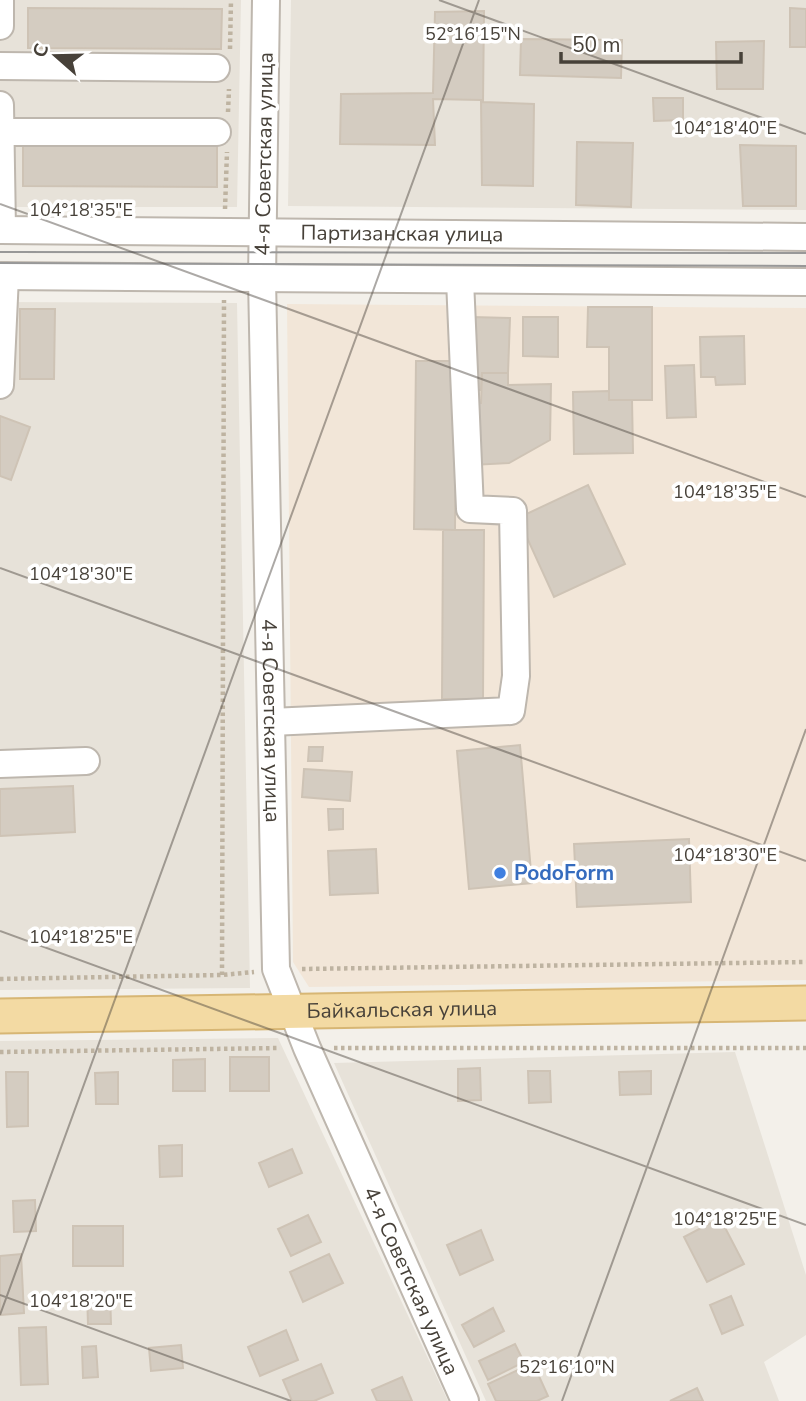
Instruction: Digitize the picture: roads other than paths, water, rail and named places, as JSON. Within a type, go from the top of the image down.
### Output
[{"type":"main road","name":"Байкальская улица","points":[[0,1016],[806,1003]]},
{"type":"street","points":[[0,0],[0,26]]},
{"type":"street","name":"4-я Советская улица","points":[[266,0],[262,279],[276,969],[307,1048],[465,1401]]},
{"type":"street","points":[[0,66],[216,68]]},
{"type":"street","points":[[0,105],[1,230]]},
{"type":"street","points":[[0,132],[217,132]]},
{"type":"street","name":"Партизанская улица","points":[[1,230],[806,237]]},
{"type":"street","points":[[0,385],[3,276],[806,282]]},
{"type":"street","points":[[271,722],[511,711],[516,676],[513,510],[470,509],[460,280]]},
{"type":"street","points":[[0,764],[86,761]]},
{"type":"tram line","points":[[0,252],[806,253]]},
{"type":"tram line","points":[[0,263],[806,266]]},
{"type":"place","name":"PodoForm","points":[[500,873]]}]
